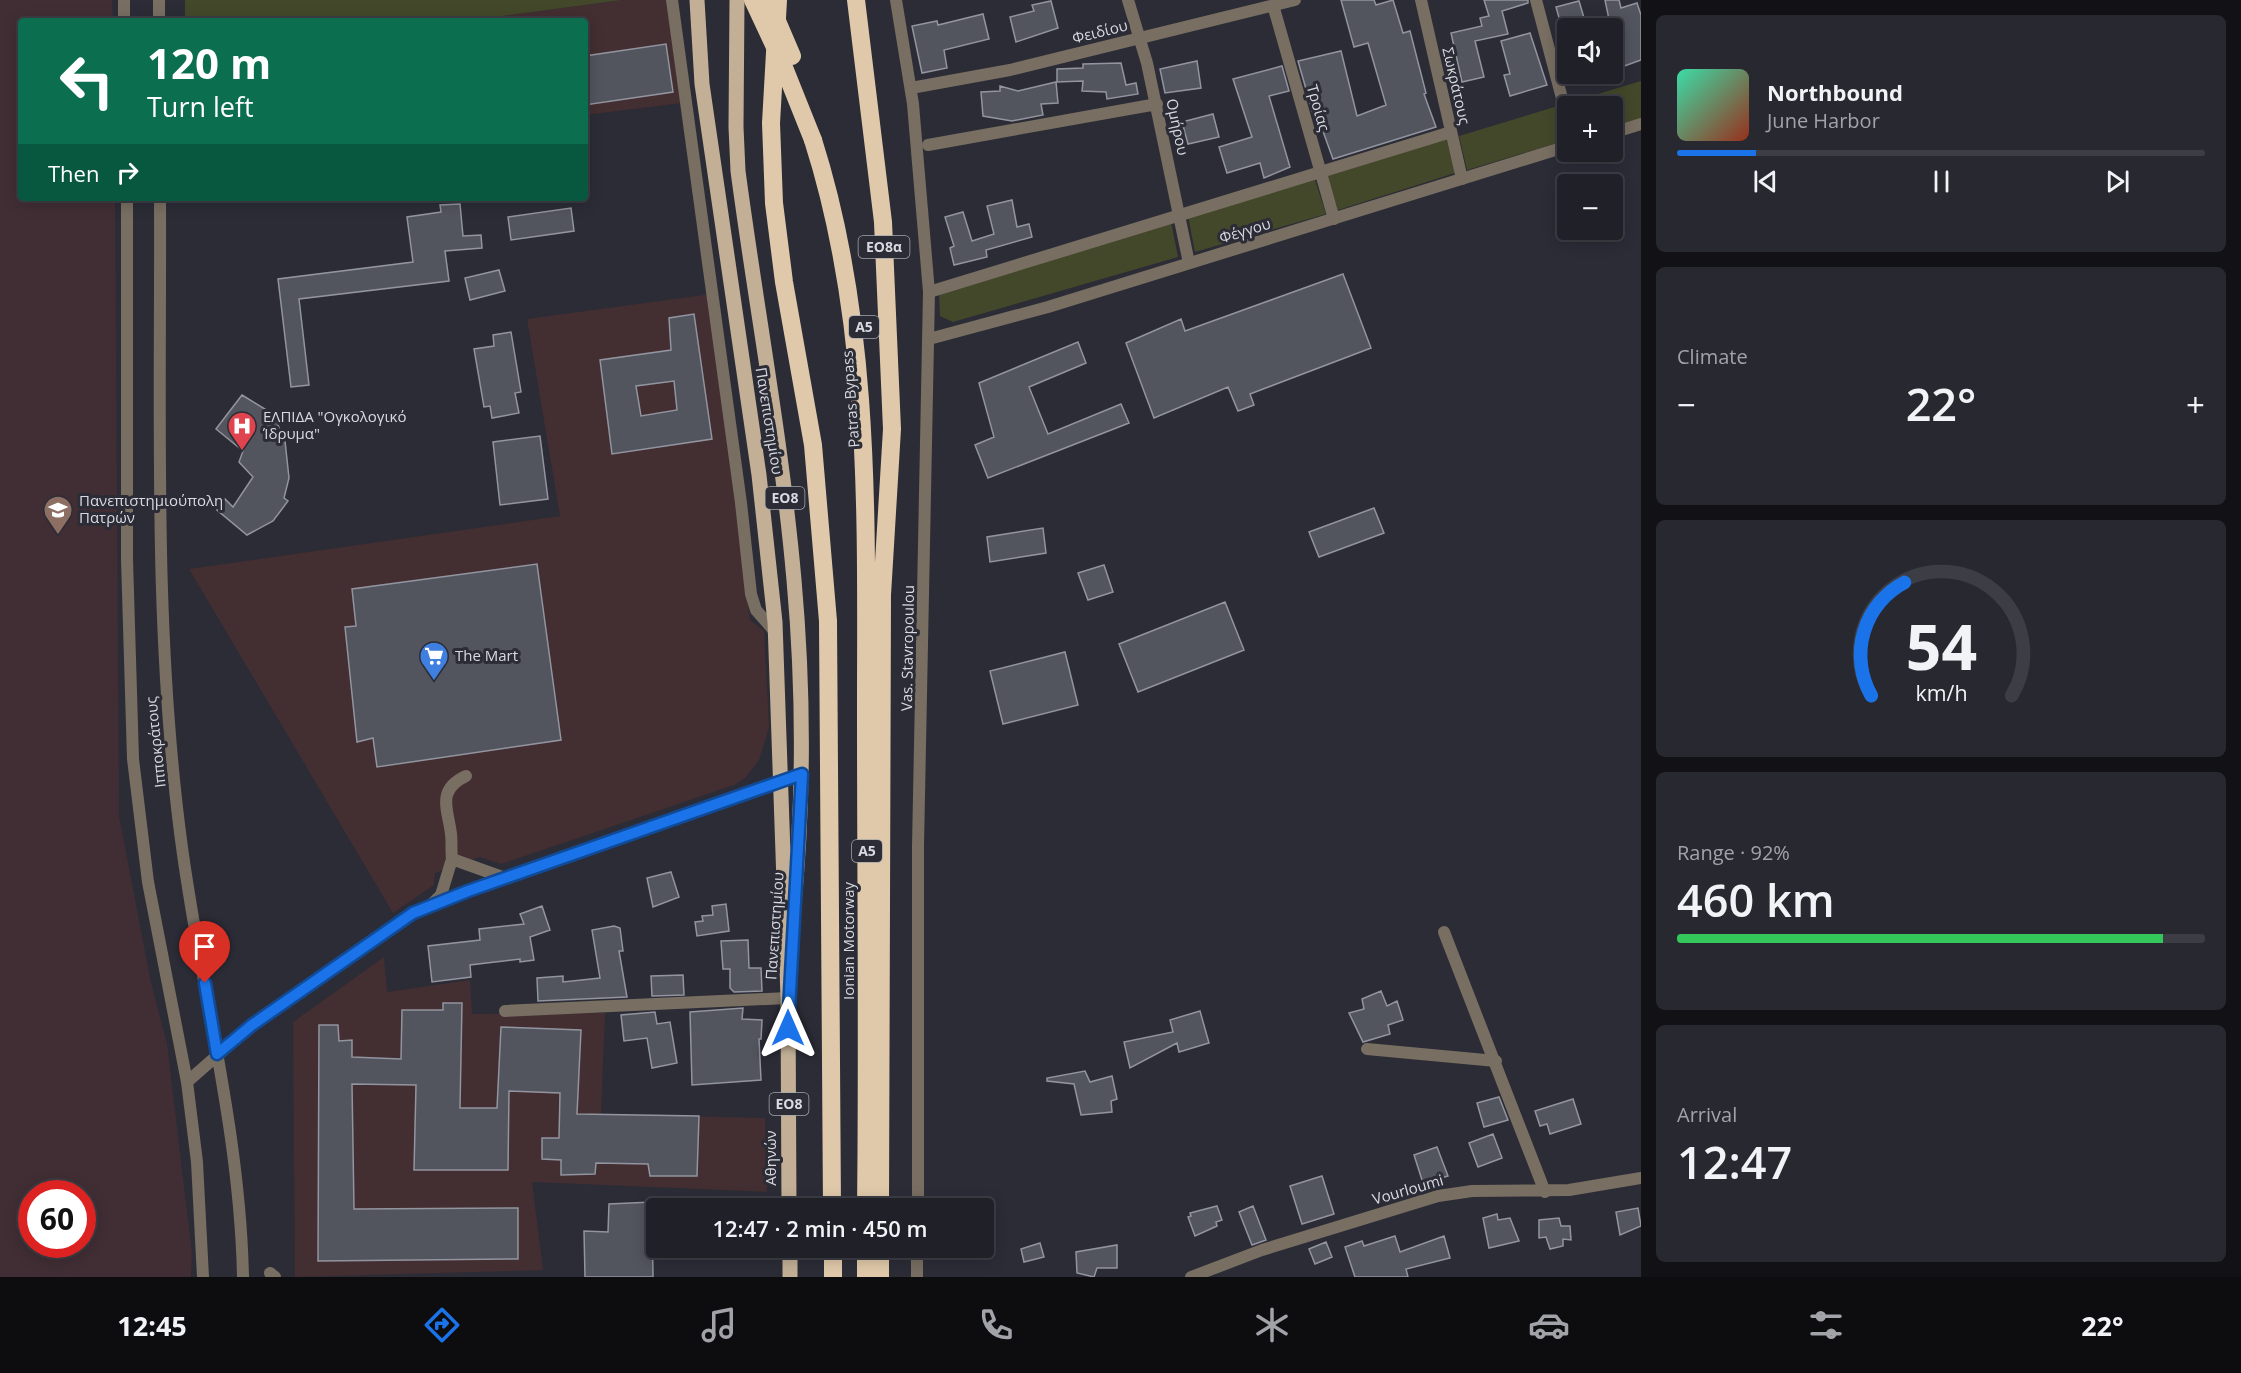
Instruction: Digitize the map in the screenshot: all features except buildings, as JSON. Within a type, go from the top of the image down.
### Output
[{"type":"highway","name":"Patras Bypass","points":[[753,0],[837,177],[862,311],[873,446],[873,523],[882,595]]},
{"type":"highway","name":"Patras Bypass","points":[[768,0],[818,138],[836,225],[852,314],[862,413],[864,493]]},
{"type":"highway","name":"Ionian Motorway","points":[[778,0],[771,123],[774,203],[784,282],[813,445],[828,621],[832,1198]]},
{"type":"highway","name":"ΕΟ8α","points":[[856,0],[883,222],[888,320],[892,429],[882,595]]},
{"type":"highway","name":"Ionian Motorway","points":[[864,493],[867,540],[866,1198]]},
{"type":"highway","name":"Α5","points":[[880,1198],[882,595]]},
{"type":"highway","points":[[832,1258],[833,1277]]},
{"type":"highway","points":[[866,1258],[866,1277]]},
{"type":"highway","points":[[880,1258],[880,1277]]},
{"type":"main road","name":"Πανεπιστημίου","points":[[697,0],[702,84],[759,475],[776,633],[788,998]]},
{"type":"main road","name":"Πανεπιστημίου","points":[[737,0],[735,116],[738,171],[788,525],[800,666],[802,774],[788,998]]},
{"type":"main road","name":"Αθηνών","points":[[788,998],[789,1198]]},
{"type":"main road","points":[[790,1258],[790,1277]]},
{"type":"street","points":[[124,0],[124,18]]},
{"type":"street","points":[[159,0],[159,18]]},
{"type":"street","points":[[672,0],[741,503],[751,594],[756,609],[776,633]]},
{"type":"street","name":"Vas. Stavropoulou","points":[[896,0],[911,88],[929,292],[918,846],[918,1198]]},
{"type":"street","name":"Ομήρου","points":[[1128,0],[1157,104],[1189,263]]},
{"type":"street","points":[[1237,0],[1240,13]]},
{"type":"street","name":"Φειδίου","points":[[911,88],[1011,70],[1295,0]]},
{"type":"street","name":"Σωκράτους","points":[[1421,0],[1462,178]]},
{"type":"street","points":[[1536,0],[1561,96]]},
{"type":"street","name":"Τροίας","points":[[1273,5],[1334,219]]},
{"type":"street","points":[[928,145],[1157,104]]},
{"type":"street","points":[[1623,130],[1641,124]]},
{"type":"street","points":[[929,292],[1179,213],[1451,132]]},
{"type":"street","name":"Φέγγου","points":[[929,339],[980,327],[1557,149]]},
{"type":"street","name":"Ιπποκράτους","points":[[127,201],[127,559],[133,759],[148,882],[187,1082],[197,1162],[203,1277]]},
{"type":"street","name":"Ιπποκράτους","points":[[160,201],[164,678],[181,841],[236,1166],[243,1277]]},
{"type":"street","points":[[187,1082],[217,1054],[297,993],[403,920],[431,905],[802,774]]},
{"type":"street","points":[[431,905],[441,895],[452,859],[451,835],[444,803],[449,788],[466,776]]},
{"type":"street","points":[[452,859],[505,878]]},
{"type":"street","points":[[1444,932],[1545,1192]]},
{"type":"street","points":[[505,1011],[788,998]]},
{"type":"street","points":[[1366,1048],[1496,1061]]},
{"type":"street","name":"Vourloumi","points":[[1191,1277],[1262,1250],[1438,1196],[1472,1191],[1545,1192],[1586,1189],[1641,1178]]},
{"type":"street","points":[[917,1258],[917,1277]]},
{"type":"shaded area","name":"Πανεπιστημιούπολη Πατρών","points":[[0,0],[112,0],[113,18],[18,18],[18,201],[115,201],[119,816],[151,983],[167,1044],[192,1254],[191,1277],[0,1277]]},
{"type":"shaded area","points":[[622,0],[666,0],[682,103],[588,115],[588,18],[487,18]]},
{"type":"shaded area","points":[[711,294],[750,620],[764,631],[769,727],[759,760],[745,778],[734,785],[501,864],[480,857],[435,873],[434,885],[393,913],[189,569],[560,516],[527,319]]},
{"type":"shaded area","points":[[384,957],[387,992],[470,980],[472,1014],[605,1013],[601,1114],[765,1118],[767,1192],[532,1182],[543,1270],[295,1277],[293,1022]]},
{"type":"green space","points":[[185,0],[622,0],[487,18],[185,18]]},
{"type":"green space","points":[[1641,81],[1641,118],[1623,123],[1623,96],[1591,96]]},
{"type":"green space","points":[[1557,106],[1557,143],[1467,170],[1459,136]]},
{"type":"green space","points":[[1446,138],[1455,173],[1338,210],[1326,175]]},
{"type":"green space","points":[[1315,180],[1326,214],[1195,252],[1188,216]]},
{"type":"green space","points":[[1171,222],[1178,257],[953,322],[940,316],[939,293]]},
{"type":"place","name":"ΕΛΠΙΔΑ \"Ογκολογικό Ίδρυμα\"","points":[[242,452]]},
{"type":"place","name":"Πανεπιστημιούπολη Πατρών","points":[[58,536]]},
{"type":"place","name":"The Mart","points":[[434,682]]},
{"type":"route","points":[[205,983],[217,1054],[252,1025],[413,913],[468,891],[802,774],[800,847],[791,943],[788,1028]]}]
